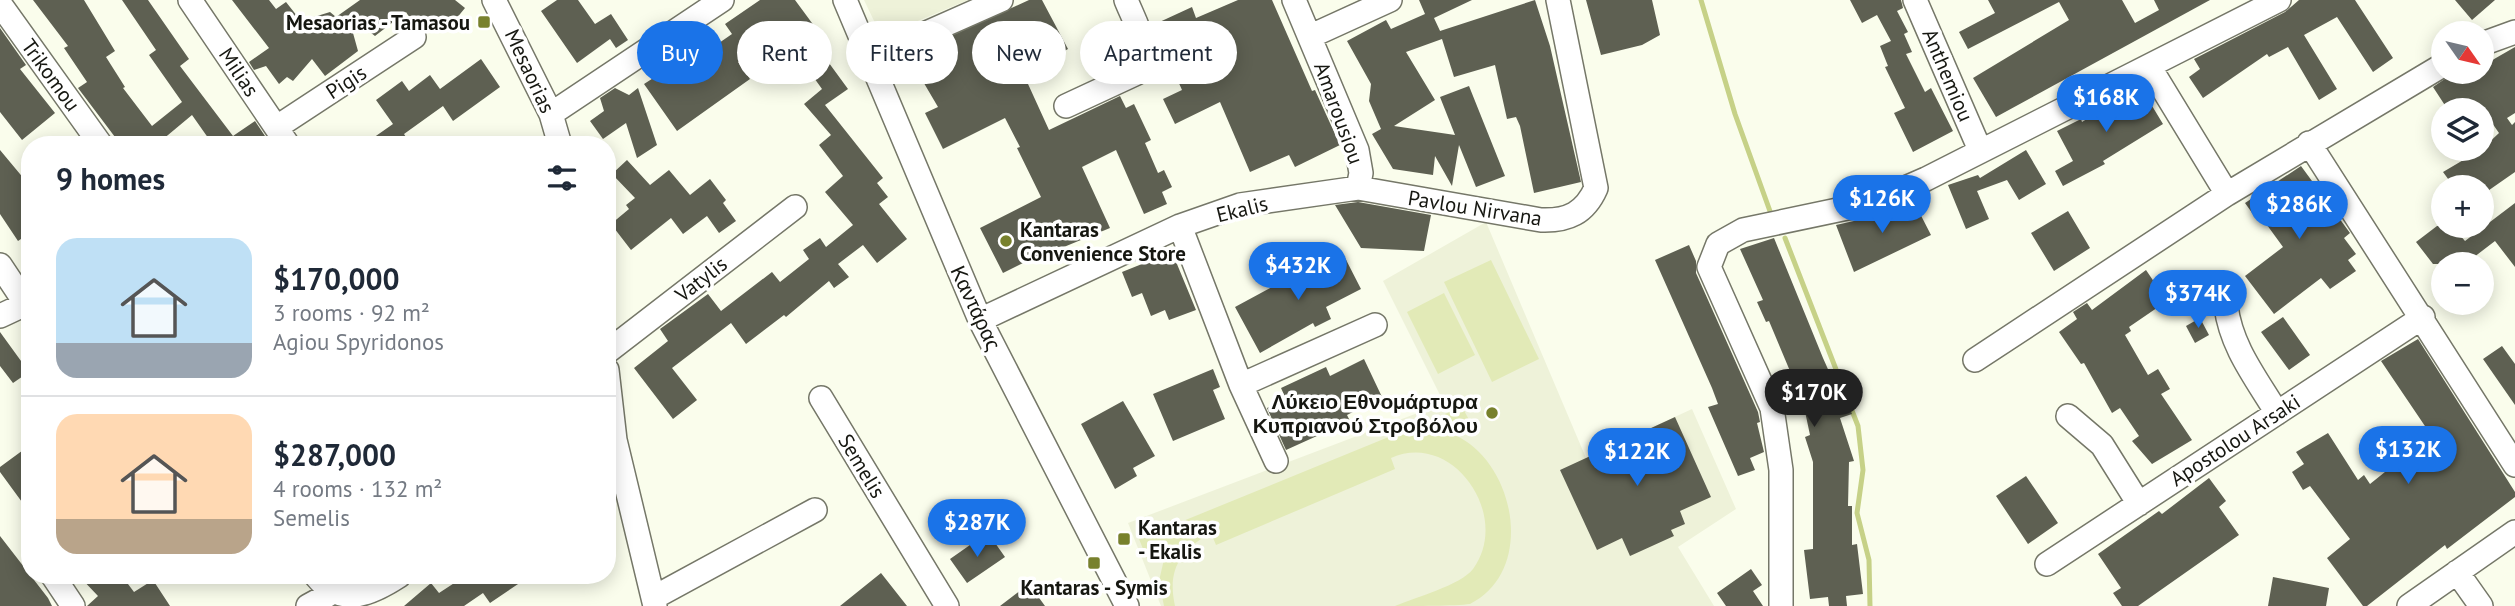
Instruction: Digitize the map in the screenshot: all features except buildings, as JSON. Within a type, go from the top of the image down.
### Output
[{"type":"street","name":"Milias","points":[[190,0],[283,136]]},
{"type":"street","name":"Mesaorias","points":[[494,0],[551,114],[557,136]]},
{"type":"street","points":[[551,114],[722,0]]},
{"type":"street","name":"Καντάρας","points":[[845,0],[854,21]]},
{"type":"street","points":[[954,21],[1001,0]]},
{"type":"street","points":[[1066,106],[1137,73],[1144,63],[1145,52],[1126,0]]},
{"type":"street","name":"Amarousiou","points":[[1294,0],[1357,150],[1361,173],[1358,188]]},
{"type":"street","points":[[1311,36],[1390,0]]},
{"type":"street","name":"Pavlou Nirvana","points":[[1358,188],[1541,220],[1556,221],[1581,211],[1590,202],[1597,188],[1595,168],[1558,0]]},
{"type":"street","points":[[1781,606],[1781,470],[1772,408],[1709,267],[1718,244],[1743,230],[1871,203],[1926,179],[2279,0]]},
{"type":"street","name":"Anthemiou","points":[[1920,2],[1980,150]]},
{"type":"street","name":"Trikomou","points":[[0,4],[95,136]]},
{"type":"street","points":[[2494,40],[2515,32]]},
{"type":"street","name":"Pigis","points":[[283,136],[414,37]]},
{"type":"street","points":[[2149,66],[2227,194]]},
{"type":"street","points":[[1975,360],[2227,194],[2431,72]]},
{"type":"street","name":"Καντάρας","points":[[881,84],[979,320],[1127,606]]},
{"type":"street","points":[[2309,143],[2423,317],[2515,465]]},
{"type":"street","name":"Ekalis","points":[[979,320],[1181,226],[1240,205],[1358,188]]},
{"type":"street","name":"Vatylis","points":[[616,345],[795,207]]},
{"type":"street","points":[[1181,226],[1241,385],[1276,461]]},
{"type":"street","points":[[0,265],[21,294]]},
{"type":"street","points":[[0,316],[21,306]]},
{"type":"street","points":[[2226,306],[2229,330],[2237,347],[2277,413]]},
{"type":"street","name":"Apostolou Arsaki","points":[[2047,564],[2423,317]]},
{"type":"street","points":[[1241,385],[1374,325]]},
{"type":"street","name":"Semelis","points":[[821,398],[947,606]]},
{"type":"street","points":[[2068,416],[2102,445],[2138,504]]},
{"type":"street","points":[[616,461],[654,602],[815,510]]},
{"type":"street","points":[[2409,606],[2515,532]]},
{"type":"street","points":[[2457,572],[2481,606]]},
{"type":"street","points":[[58,584],[72,606]]},
{"type":"street","points":[[324,595],[363,599],[386,584]]},
{"type":"shaded area","points":[[864,0],[968,0],[918,21],[874,21]]},
{"type":"shaded area","name":"Λύκειο Εθνομάρτυρα Κυπριανού Στροβόλου","points":[[1486,222],[1586,458],[1692,409],[1736,509],[1678,547],[1714,606],[1161,606],[1128,523],[1444,403],[1383,281]]},
{"type":"green space","points":[[1491,260],[1539,359],[1492,382],[1444,282]]},
{"type":"green space","points":[[1444,293],[1475,355],[1438,374],[1407,312]]},
{"type":"green space","points":[[1462,407],[1472,425],[1455,435],[1476,449],[1492,469],[1504,492],[1510,518],[1510,543],[1504,568],[1491,588],[1470,604],[1395,606],[1448,586],[1467,575],[1473,569],[1483,548],[1485,525],[1481,503],[1470,483],[1454,467],[1435,456],[1414,453],[1391,458],[1395,469],[1216,545],[1211,533],[1191,547],[1178,562],[1173,582],[1175,606],[1164,606],[1159,581],[1165,555],[1148,561],[1139,539]]},
{"type":"waterway","points":[[1701,0],[1735,114],[1771,214]]},
{"type":"waterway","points":[[1785,238],[1858,426],[1863,470],[1857,513],[1869,560],[1870,606]]},
{"type":"place","name":"Mesaorias - Tamasou","points":[[484,22]]},
{"type":"place","name":"Kantaras Convenience Store","points":[[1006,241]]},
{"type":"place","name":"Λύκειο Εθνομάρτυρα Κυπριανού Στροβόλου","points":[[1492,413]]},
{"type":"place","name":"Kantaras - Ekalis","points":[[1124,539]]},
{"type":"place","name":"Kantaras - Symis","points":[[1094,563]]}]
